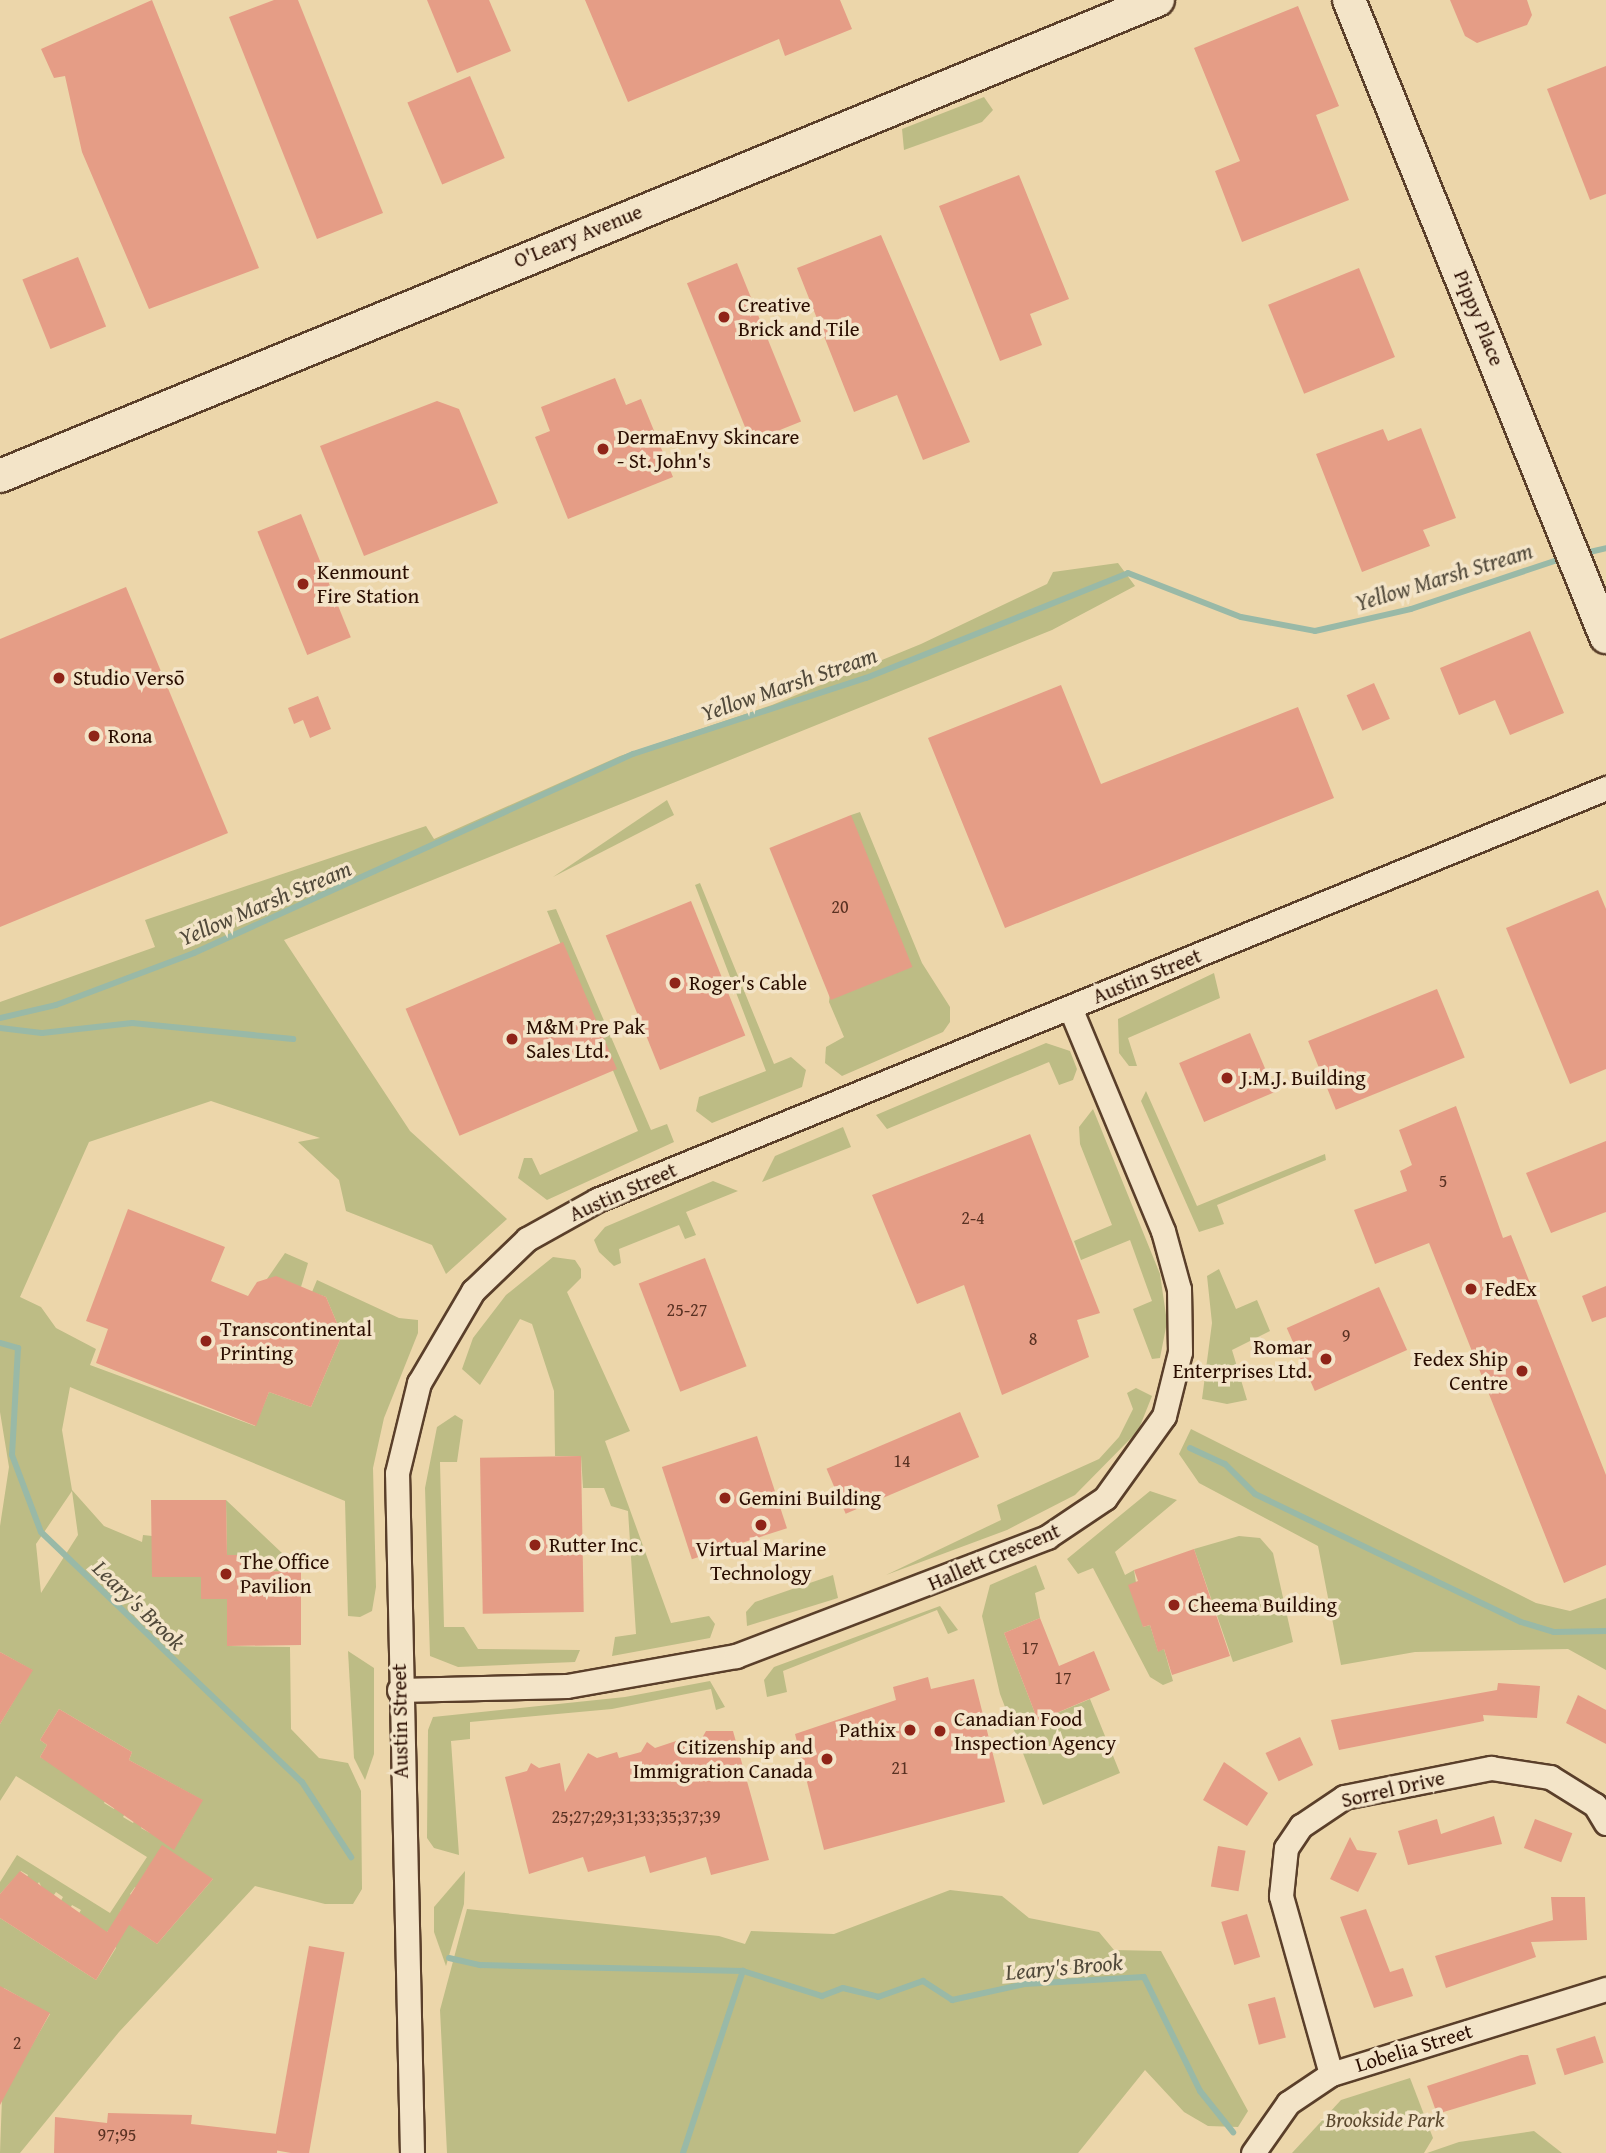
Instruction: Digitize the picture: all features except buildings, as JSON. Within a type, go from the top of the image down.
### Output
[{"type":"street","name":"O'Leary Avenue","points":[[0,476],[1158,0]]},
{"type":"street","name":"Pippy Place","points":[[1349,0],[1606,637]]},
{"type":"street","name":"Austin Street","points":[[412,2153],[399,1689],[397,1473],[405,1429],[447,1326],[498,1265],[527,1240],[597,1200],[1606,788]]},
{"type":"street","name":"Hallett Crescent","points":[[399,1689],[567,1685],[736,1656],[1047,1537],[1105,1498],[1164,1416],[1180,1352],[1179,1289],[1163,1230],[1070,1008]]},
{"type":"street","name":"Sorrel Drive","points":[[1331,2074],[1281,1896],[1286,1848],[1301,1826],[1344,1797],[1491,1768],[1550,1777],[1585,1797],[1606,1823]]},
{"type":"street","name":"Lobelia Street","points":[[1255,2147],[1288,2103],[1331,2074],[1606,1989]]},
{"type":"green space","points":[[984,97],[993,110],[982,122],[904,150],[902,129]]},
{"type":"green space","points":[[1118,563],[1135,586],[1052,630],[284,940],[410,1131],[507,1219],[446,1274],[432,1245],[346,1211],[339,1180],[298,1142],[320,1138],[211,1101],[89,1142],[20,1297],[41,1307],[56,1328],[96,1349],[90,1365],[255,1426],[269,1392],[311,1407],[342,1335],[326,1297],[312,1292],[317,1280],[399,1318],[418,1320],[418,1333],[384,1418],[373,1468],[376,1587],[372,1611],[360,1617],[348,1616],[345,1501],[70,1387],[62,1430],[72,1490],[104,1526],[142,1542],[143,1535],[152,1536],[152,1577],[201,1577],[202,1599],[227,1599],[228,1646],[290,1647],[291,1729],[319,1758],[348,1763],[361,1791],[362,1889],[353,1904],[325,1904],[255,1886],[119,2032],[20,2153],[0,2153],[2,2097],[50,2014],[4,1988],[0,1996],[0,1918],[96,1980],[116,1948],[108,1931],[102,1939],[75,1920],[81,1910],[72,1905],[67,1914],[57,1908],[63,1897],[56,1892],[49,1902],[39,1882],[32,1892],[22,1886],[28,1875],[21,1871],[0,1894],[0,1882],[17,1855],[110,1913],[147,1857],[16,1776],[0,1801],[0,1724],[32,1670],[0,1652],[0,1526],[9,1467],[0,1412],[0,1002],[155,947],[145,920],[426,826],[434,839],[620,756],[772,705],[921,644],[1047,584],[1053,572]],"holes":[[[72,1491],[78,1535],[41,1593],[36,1544]],[[59,1709],[132,1752],[129,1760],[202,1800],[183,1834],[150,1833],[141,1828],[149,1816],[141,1811],[133,1823],[123,1817],[130,1805],[120,1799],[114,1809],[104,1803],[110,1793],[40,1757],[47,1745],[40,1740]],[[147,1869],[213,1879],[157,1944],[124,1921],[120,1911],[138,1900],[130,1894],[135,1887],[143,1891]]]},
{"type":"green space","points":[[667,800],[674,815],[553,877]]},
{"type":"green space","points":[[860,812],[922,963],[950,1007],[950,1022],[943,1032],[842,1076],[825,1063],[826,1047],[844,1037],[829,1002],[851,815]]},
{"type":"green space","points":[[700,883],[774,1064],[791,1057],[806,1070],[802,1087],[712,1123],[696,1111],[699,1097],[766,1071],[695,885]]},
{"type":"green space","points":[[556,909],[651,1130],[667,1124],[674,1142],[547,1200],[518,1178],[524,1158],[532,1158],[540,1175],[638,1131],[547,911]]},
{"type":"green space","points":[[1214,973],[1220,998],[1128,1038],[1137,1066],[1129,1066],[1119,1053],[1118,1019]]},
{"type":"green space","points":[[1046,1043],[1070,1051],[1077,1069],[1073,1080],[1059,1085],[1049,1062],[887,1129],[876,1115]]},
{"type":"green space","points":[[1146,1091],[1197,1206],[1325,1154],[1326,1160],[1217,1205],[1224,1224],[1199,1232],[1141,1101]]},
{"type":"green space","points":[[1093,1109],[1160,1274],[1167,1322],[1160,1358],[1152,1359],[1133,1309],[1152,1301],[1130,1240],[1081,1260],[1074,1241],[1112,1225],[1080,1144],[1079,1127]]},
{"type":"green space","points":[[843,1127],[851,1147],[762,1182],[775,1156]]},
{"type":"green space","points":[[713,1181],[738,1191],[686,1212],[696,1235],[685,1239],[679,1225],[619,1249],[621,1263],[614,1266],[599,1252],[594,1240],[605,1227]]},
{"type":"green space","points":[[285,1253],[308,1263],[301,1287],[267,1279]]},
{"type":"green space","points":[[553,1257],[575,1260],[581,1269],[581,1278],[567,1292],[630,1431],[605,1441],[671,1623],[709,1616],[715,1624],[710,1638],[612,1656],[615,1637],[636,1634],[628,1511],[611,1506],[604,1488],[583,1488],[581,1456],[555,1456],[554,1391],[532,1324],[520,1319],[480,1385],[462,1369],[473,1338],[506,1295]]},
{"type":"green space","points":[[1219,1269],[1236,1309],[1257,1300],[1270,1331],[1232,1350],[1247,1400],[1227,1404],[1202,1399],[1212,1323],[1207,1276]]},
{"type":"green space","points":[[1136,1388],[1152,1396],[1138,1431],[1075,1495],[1007,1530],[886,1575],[1001,1520],[997,1505],[1099,1459],[1119,1437],[1133,1409],[1127,1393]]},
{"type":"green space","points":[[455,1415],[463,1420],[457,1462],[440,1462],[444,1627],[464,1627],[478,1649],[580,1650],[575,1662],[458,1667],[430,1656],[425,1488],[437,1427]]},
{"type":"green space","points":[[1191,1429],[1536,1603],[1570,1611],[1606,1598],[1606,1670],[1568,1649],[1415,1652],[1341,1665],[1318,1546],[1199,1483],[1179,1454]]},
{"type":"green space","points":[[1150,1491],[1177,1500],[1115,1552],[1125,1575],[1134,1570],[1143,1627],[1150,1625],[1158,1651],[1164,1649],[1173,1681],[1163,1685],[1150,1677],[1093,1568],[1078,1574],[1067,1559]]},
{"type":"green space","points":[[226,1500],[301,1571],[245,1572],[245,1555],[227,1555]]},
{"type":"green space","points":[[1239,1536],[1260,1538],[1273,1553],[1293,1642],[1233,1662],[1194,1549]]},
{"type":"green space","points":[[1036,1565],[1045,1589],[1035,1593],[1040,1618],[1004,1633],[1038,1721],[1090,1699],[1120,1773],[1043,1805],[1000,1694],[982,1616],[990,1585]]},
{"type":"green space","points":[[833,1575],[838,1598],[747,1626],[746,1612],[755,1602]]},
{"type":"green space","points":[[940,1606],[958,1630],[948,1634],[937,1610],[783,1671],[787,1692],[767,1697],[764,1680],[774,1667]]},
{"type":"green space","points":[[348,1651],[374,1668],[374,1754],[365,1780],[354,1758]]},
{"type":"green space","points":[[710,1681],[725,1707],[716,1710],[711,1689],[612,1709],[470,1722],[470,1739],[451,1741],[459,1855],[434,1848],[427,1838],[428,1730],[433,1717],[625,1697]]},
{"type":"green space","points":[[465,1871],[464,1904],[446,1966],[434,1932],[434,1907]]},
{"type":"green space","points":[[950,1890],[1002,1896],[1029,1918],[1099,1932],[1114,1950],[1161,1951],[1248,2111],[1238,2127],[1208,2126],[1184,2112],[1145,2070],[1078,2153],[447,2153],[440,2010],[467,1909],[719,1936],[745,1944],[751,1931],[834,1934]]},
{"type":"green space","name":"Brookside Park","points":[[1410,2078],[1433,2138],[1424,2153],[1292,2153],[1341,2100]]},
{"type":"green space","points":[[1534,2131],[1562,2153],[1427,2153],[1459,2142]]},
{"type":"waterway","name":"Yellow Marsh Stream","points":[[1581,554],[1606,548]]},
{"type":"waterway","name":"Yellow Marsh Stream","points":[[0,1018],[56,1005],[194,953],[633,754],[866,678],[1128,573],[1241,617],[1315,631],[1411,609],[1563,558]]},
{"type":"waterway","points":[[0,1028],[42,1033],[132,1023],[293,1039]]},
{"type":"waterway","name":"Leary's Brook","points":[[0,1343],[18,1348],[12,1455],[41,1532],[302,1782],[351,1857]]},
{"type":"waterway","points":[[1190,1448],[1225,1464],[1255,1494],[1521,1622],[1554,1632],[1606,1631]]},
{"type":"waterway","name":"Leary's Brook","points":[[449,1958],[480,1965],[743,1971],[822,1996],[843,1988],[878,1997],[923,1981],[952,2000],[1025,1984],[1144,1977],[1200,2091],[1233,2132]]},
{"type":"waterway","points":[[683,2153],[743,1971]]},
{"type":"place","name":"Creative Brick and Tile","points":[[724,317]]},
{"type":"place","name":"DermaEnvy Skincare - St. John's","points":[[603,449]]},
{"type":"place","name":"Kenmount Fire Station","points":[[303,584]]},
{"type":"place","name":"Studio Versō","points":[[59,678]]},
{"type":"place","name":"Rona","points":[[94,736]]},
{"type":"place","name":"Roger's Cable","points":[[675,983]]},
{"type":"place","name":"M&M Pre Pak Sales Ltd.","points":[[512,1039]]},
{"type":"place","name":"J.M.J. Building","points":[[1227,1078]]},
{"type":"place","name":"FedEx","points":[[1471,1289]]},
{"type":"place","name":"Transcontinental Printing","points":[[206,1341]]},
{"type":"place","name":"Romar Enterprises Ltd.","points":[[1326,1359]]},
{"type":"place","name":"Fedex Ship Centre","points":[[1522,1371]]},
{"type":"place","name":"Gemini Building","points":[[725,1498]]},
{"type":"place","name":"Virtual Marine Technology","points":[[761,1525]]},
{"type":"place","name":"Rutter Inc.","points":[[535,1545]]},
{"type":"place","name":"The Office Pavilion","points":[[226,1574]]},
{"type":"place","name":"Cheema Building","points":[[1174,1605]]},
{"type":"place","name":"Pathix","points":[[910,1730]]},
{"type":"place","name":"Canadian Food Inspection Agency","points":[[940,1731]]},
{"type":"place","name":"Citizenship and Immigration Canada","points":[[827,1759]]}]
